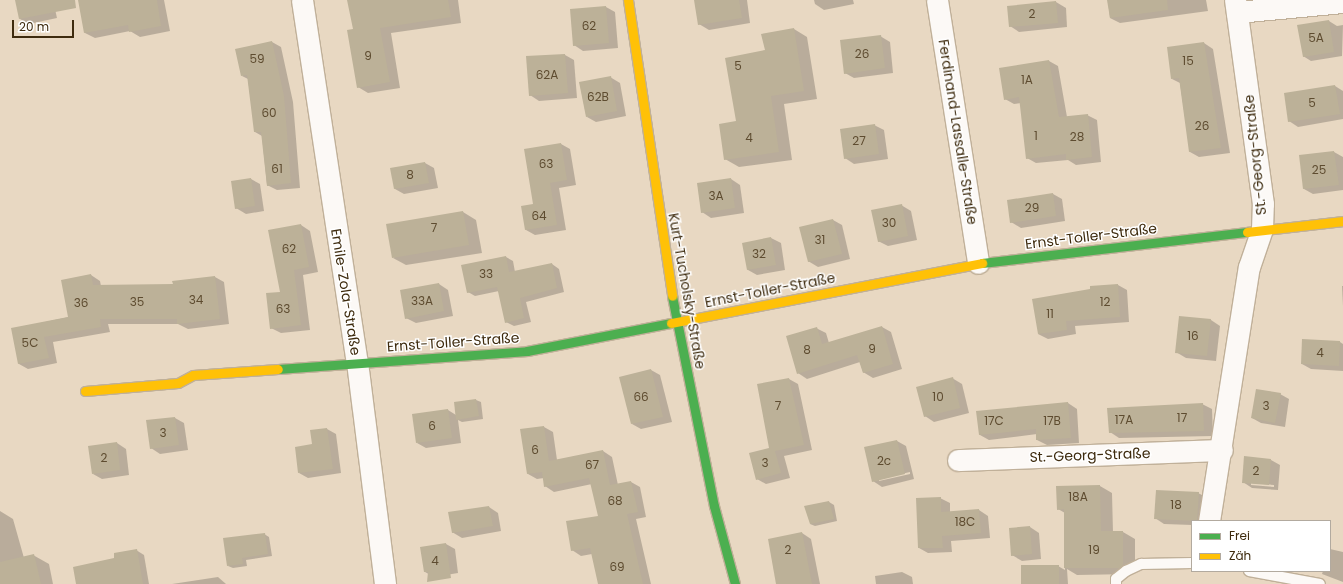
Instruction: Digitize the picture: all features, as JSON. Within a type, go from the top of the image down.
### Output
[{"type":"street","name":"Emile-Zola-Straße","points":[[302,0],[357,362],[385,584]]},
{"type":"street","name":"Kurt-Tucholsky-Straße","points":[[628,0],[692,405],[714,506],[736,584]]},
{"type":"street","name":"Ferdinand-Lassalle-Straße","points":[[937,0],[978,263]]},
{"type":"street","points":[[1236,6],[1343,2]]},
{"type":"street","name":"St.-Georg-Straße","points":[[1209,520],[1222,450],[1249,267],[1262,229],[1263,204],[1236,6]]},
{"type":"street","name":"Ernst-Toller-Straße","points":[[85,391],[178,383],[193,375],[357,362],[527,351],[678,323],[978,263],[1262,229],[1343,221]]},
{"type":"street","name":"St.-Georg-Straße","points":[[958,460],[1222,450]]},
{"type":"lane","points":[[1116,584],[1116,579],[1126,571],[1141,564],[1191,563]]},
{"type":"lane","points":[[1254,572],[1320,584]]},
{"type":"building","points":[[15,0],[75,0],[76,8],[19,19]]},
{"type":"building","points":[[78,0],[157,0],[161,26],[129,32],[128,25],[84,33]]},
{"type":"building","points":[[347,0],[448,0],[451,17],[380,28],[390,82],[357,88],[347,30],[353,29]]},
{"type":"building","points":[[694,0],[739,0],[742,18],[698,25]]},
{"type":"building","points":[[1107,0],[1167,0],[1168,10],[1110,18]]},
{"type":"building","points":[[1056,1],[1058,23],[1009,27],[1007,6]]},
{"type":"building","points":[[606,6],[609,43],[573,46],[570,9]]},
{"type":"building","points":[[1329,20],[1334,52],[1303,57],[1297,25]]},
{"type":"building","points":[[794,28],[804,91],[771,96],[779,152],[724,160],[719,124],[736,121],[725,58],[765,50],[761,34]]},
{"type":"building","points":[[881,35],[885,68],[844,74],[840,40]]},
{"type":"building","points":[[272,41],[284,96],[291,183],[267,186],[261,132],[254,132],[247,75],[241,76],[235,49]]},
{"type":"building","points":[[1204,42],[1221,148],[1189,152],[1179,78],[1171,79],[1167,47]]},
{"type":"building","points":[[565,54],[568,93],[529,96],[526,56]]},
{"type":"building","points":[[1049,60],[1059,117],[1088,114],[1092,157],[1066,160],[1066,154],[1026,159],[1019,97],[1004,100],[999,68]]},
{"type":"building","points":[[611,76],[617,111],[586,117],[579,82]]},
{"type":"building","points":[[1335,85],[1340,114],[1288,122],[1284,93]]},
{"type":"building","points":[[875,124],[879,154],[844,159],[840,129]]},
{"type":"building","points":[[561,143],[567,180],[550,183],[557,225],[525,230],[521,206],[533,204],[524,149]]},
{"type":"building","points":[[1334,151],[1339,185],[1303,189],[1299,155]]},
{"type":"building","points":[[425,162],[429,183],[394,189],[390,168]]},
{"type":"building","points":[[251,178],[255,206],[235,209],[231,181]]},
{"type":"building","points":[[731,178],[735,208],[701,213],[697,183]]},
{"type":"building","points":[[1053,193],[1056,216],[1010,223],[1007,200]]},
{"type":"building","points":[[902,204],[908,236],[878,242],[871,210]]},
{"type":"building","points":[[463,211],[469,245],[392,258],[386,224]]},
{"type":"building","points":[[833,219],[842,254],[808,262],[799,227]]},
{"type":"building","points":[[301,224],[309,267],[294,270],[301,325],[270,329],[266,293],[280,292],[268,230]]},
{"type":"building","points":[[771,237],[776,265],[747,270],[742,243]]},
{"type":"building","points":[[506,256],[509,272],[552,263],[557,288],[520,298],[524,318],[505,323],[497,287],[467,293],[461,265]]},
{"type":"building","points":[[91,274],[93,285],[173,284],[172,281],[215,276],[220,319],[177,324],[177,319],[100,319],[101,327],[44,337],[49,358],[18,364],[11,328],[68,317],[61,280]]},
{"type":"building","points":[[439,283],[444,311],[405,319],[400,290]]},
{"type":"building","points":[[1118,284],[1120,317],[1066,321],[1067,330],[1038,334],[1032,299],[1090,289],[1090,286]]},
{"type":"building","points":[[1179,316],[1211,319],[1207,356],[1175,353]]},
{"type":"building","points":[[882,326],[893,364],[863,373],[857,355],[797,374],[786,336],[817,327],[822,344]]},
{"type":"building","points":[[1302,339],[1340,341],[1339,366],[1301,364]]},
{"type":"building","points":[[651,369],[663,417],[631,424],[619,377]]},
{"type":"building","points":[[953,377],[960,408],[924,417],[916,387]]},
{"type":"building","points":[[789,378],[804,445],[775,451],[781,473],[756,480],[749,453],[769,448],[757,384]]},
{"type":"building","points":[[1256,389],[1281,393],[1275,423],[1251,418]]},
{"type":"building","points":[[476,399],[479,416],[456,420],[454,402]]},
{"type":"building","points":[[1068,402],[1071,438],[1036,440],[1036,429],[979,435],[976,411]]},
{"type":"building","points":[[1203,403],[1204,431],[1109,433],[1107,408]]},
{"type":"building","points":[[448,409],[452,438],[416,443],[412,414]]},
{"type":"building","points":[[175,417],[179,445],[150,449],[146,420]]},
{"type":"building","points":[[544,426],[549,461],[603,450],[610,485],[631,481],[638,512],[627,514],[643,584],[598,584],[590,548],[571,551],[566,521],[598,516],[589,478],[544,487],[542,472],[527,474],[520,429]]},
{"type":"building","points":[[327,428],[333,469],[298,473],[295,447],[312,444],[310,430]]},
{"type":"building","points":[[897,440],[905,474],[872,482],[864,447]]},
{"type":"building","points":[[117,442],[120,470],[92,474],[88,446]]},
{"type":"building","points":[[1244,456],[1271,459],[1269,485],[1242,483]]},
{"type":"building","points":[[1100,485],[1101,531],[1123,531],[1123,565],[1120,568],[1064,568],[1064,509],[1057,510],[1056,486]]},
{"type":"building","points":[[1156,490],[1199,492],[1197,520],[1154,519]]},
{"type":"building","points":[[941,497],[941,512],[979,509],[981,533],[942,536],[943,548],[918,548],[916,498]]},
{"type":"building","points":[[829,501],[834,519],[810,524],[804,506]]},
{"type":"building","points":[[489,506],[493,526],[452,533],[448,512]]},
{"type":"building","points":[[1030,526],[1032,554],[1011,556],[1009,528]]},
{"type":"building","points":[[802,532],[812,584],[776,584],[768,539]]},
{"type":"building","points":[[265,533],[268,554],[242,558],[243,564],[227,566],[223,538]]},
{"type":"building","points":[[446,543],[451,578],[427,582],[428,572],[424,572],[420,547]]},
{"type":"building","points":[[137,549],[143,584],[76,584],[73,567],[114,558],[114,553]]},
{"type":"building","points":[[34,554],[41,584],[0,584],[0,562]]},
{"type":"building","points":[[1021,565],[1059,565],[1059,584],[1021,584]]},
{"type":"traffic: fast","points":[[982,263],[1247,232]]},
{"type":"traffic: fast","points":[[672,296],[714,506],[735,584]]},
{"type":"traffic: fast","points":[[278,369],[527,351],[671,323]]},
{"type":"traffic: slow","points":[[628,0],[672,296]]},
{"type":"traffic: slow","points":[[1247,232],[1343,221]]},
{"type":"traffic: slow","points":[[671,323],[982,263]]},
{"type":"traffic: slow","points":[[85,391],[178,383],[193,375],[278,369]]}]
